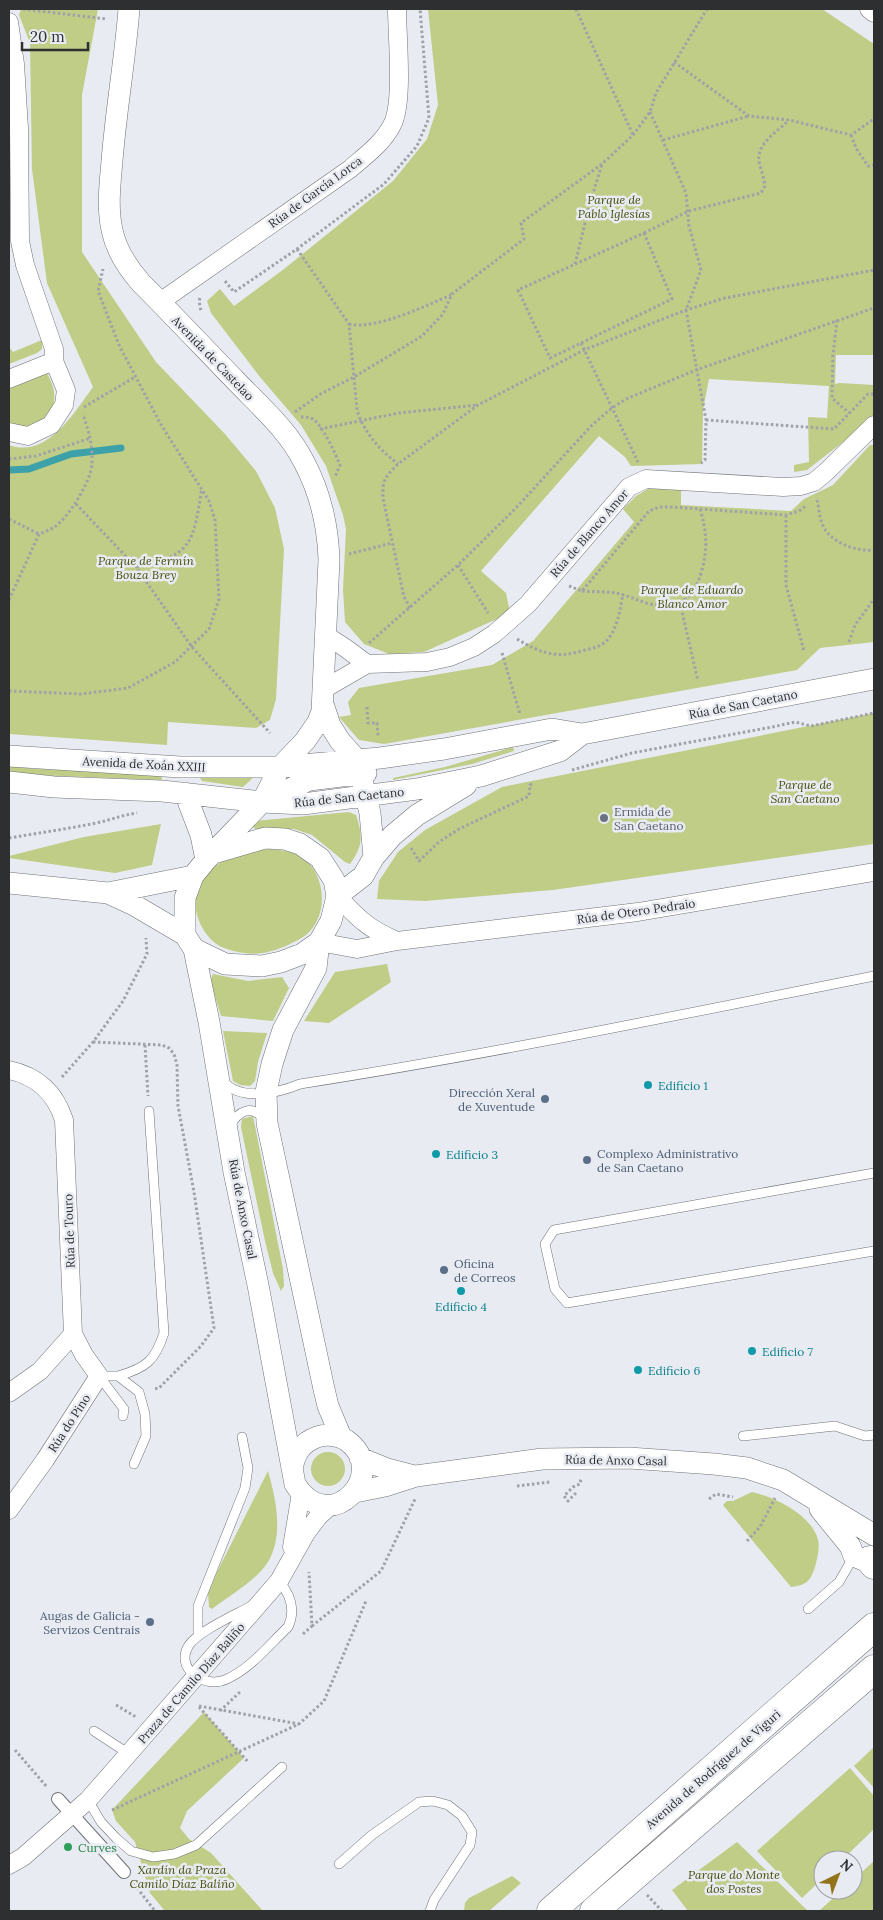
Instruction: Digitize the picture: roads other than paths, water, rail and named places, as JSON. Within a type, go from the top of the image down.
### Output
[{"type":"main road","name":"Avenida de Rodríguez de Viguri","points":[[551,1911],[874,1627]]},
{"type":"main road","points":[[594,1911],[874,1669]]},
{"type":"street","name":"Avenida de Castelao","points":[[130,9],[114,129],[109,210],[114,237],[131,271],[276,423],[305,463],[321,505],[328,541],[324,698]]},
{"type":"street","name":"Rúa de García Lorca","points":[[160,302],[350,169],[377,146],[393,124],[399,100],[397,9]]},
{"type":"street","points":[[869,9],[874,13]]},
{"type":"street","points":[[9,22],[15,64],[19,128],[20,241],[25,265],[54,349],[54,361],[66,390],[64,405],[51,425],[28,436],[9,432]]},
{"type":"street","points":[[9,378],[54,361]]},
{"type":"street","name":"Rúa de Blanco Amor","points":[[324,698],[367,664],[427,662],[450,657],[474,647],[494,634],[528,604],[629,487],[646,479],[783,487],[801,486],[814,482],[874,426]]},
{"type":"street","points":[[327,636],[367,664]]},
{"type":"street","name":"Rúa de San Caetano","points":[[262,802],[309,780],[358,767],[552,729],[582,734],[874,679]]},
{"type":"street","points":[[190,942],[185,898],[204,863],[262,802],[280,767],[305,741],[318,722],[324,698]]},
{"type":"street","points":[[324,698],[330,725],[358,767],[370,814],[374,857]]},
{"type":"street","name":"Rúa de San Caetano","points":[[262,802],[303,804],[366,797],[481,776],[560,751],[582,734]]},
{"type":"street","name":"Avenida de Xoán XXIII","points":[[9,756],[180,767],[280,767]]},
{"type":"street","name":"Rúa de San Caetano","points":[[280,767],[358,767]]},
{"type":"street","points":[[337,896],[363,876],[374,857],[392,836],[417,814],[481,776]]},
{"type":"street","points":[[9,782],[54,787],[184,793],[262,802]]},
{"type":"street","points":[[184,793],[201,835],[204,863]]},
{"type":"street","points":[[9,883],[108,893],[134,905],[226,964],[262,966],[302,954],[319,942],[331,921],[337,896],[334,880],[320,858],[300,844],[285,839],[265,838],[204,863],[108,893]]},
{"type":"street","name":"Rúa de Otero Pedraio","points":[[319,942],[357,949],[397,941],[638,912],[874,872]]},
{"type":"street","points":[[337,896],[361,921],[374,931],[397,941]]},
{"type":"street","name":"Rúa de Anxo Casal","points":[[190,942],[218,1076],[292,1469],[295,1484],[300,1493]]},
{"type":"street","name":"Rúa de Anxo Casal","points":[[319,942],[316,968],[283,1030],[272,1064],[266,1092],[268,1123],[326,1397],[341,1437],[355,1449],[360,1458],[387,1469],[416,1476]]},
{"type":"street","name":"Rúa de Touro","points":[[9,1070],[28,1076],[43,1085],[55,1098],[64,1120],[73,1334]]},
{"type":"street","points":[[9,1393],[40,1371],[73,1334],[84,1355],[99,1376]]},
{"type":"street","name":"Rúa do Pino","points":[[9,1510],[45,1460],[99,1376]]},
{"type":"street","points":[[292,1469],[294,1458],[309,1440],[319,1436],[341,1437]]},
{"type":"street","points":[[355,1492],[361,1482],[360,1458]]},
{"type":"street","name":"Rúa de Anxo Casal","points":[[331,1505],[349,1498],[355,1492],[384,1486],[416,1476],[542,1459],[629,1458],[714,1464],[747,1468],[783,1480],[810,1497],[866,1550]]},
{"type":"street","points":[[300,1493],[314,1502],[331,1505]]},
{"type":"street","name":"Praza de Camilo Díaz Baliño","points":[[289,1562],[296,1533],[300,1493]]},
{"type":"street","name":"Praza de Camilo Díaz Baliño","points":[[9,1865],[23,1857],[88,1800],[279,1582],[310,1528],[318,1517],[331,1505]]},
{"type":"street","points":[[58,1798],[124,1872]]},
{"type":"lane","points":[[218,1076],[229,1088],[237,1093],[252,1094],[287,1089],[300,1084],[408,1067],[541,1042],[874,976]]},
{"type":"lane","points":[[227,1130],[233,1120],[245,1110],[253,1110],[260,1114],[268,1123]]},
{"type":"lane","points":[[99,1376],[118,1376],[138,1370],[153,1359],[160,1348],[164,1333],[148,1111]]},
{"type":"lane","points":[[874,1172],[554,1230],[546,1244],[555,1289],[567,1303],[874,1250]]},
{"type":"lane","points":[[99,1376],[124,1408],[123,1416]]},
{"type":"lane","points":[[118,1376],[139,1392],[145,1414],[146,1436],[134,1464]]},
{"type":"lane","points":[[743,1436],[835,1426],[865,1436],[874,1436]]},
{"type":"lane","points":[[198,1636],[198,1606],[245,1488],[248,1468],[242,1437]]},
{"type":"lane","points":[[808,1609],[839,1582],[866,1550]]},
{"type":"lane","points":[[264,1599],[198,1636],[189,1645],[186,1653],[186,1662],[189,1670],[196,1677],[211,1683],[227,1679],[244,1669],[288,1627],[292,1611],[291,1599],[279,1582]]},
{"type":"lane","points":[[94,1731],[129,1754]]},
{"type":"lane","points":[[88,1800],[101,1822],[131,1851],[153,1857],[174,1854],[196,1845],[282,1767]]},
{"type":"lane","points":[[339,1864],[372,1835],[419,1802],[434,1801],[448,1805],[462,1816],[472,1832],[470,1845],[459,1865],[434,1900],[430,1911]]},
{"type":"waterway","points":[[9,470],[29,469],[71,454],[121,448]]},
{"type":"place","name":"Ermida de San Caetano","points":[[604,818]]},
{"type":"place","name":"Edificio 1","points":[[648,1085]]},
{"type":"place","name":"Dirección Xeral de Xuventude","points":[[545,1099]]},
{"type":"place","name":"Edificio 3","points":[[436,1154]]},
{"type":"place","name":"Complexo Administrativo de San Caetano","points":[[587,1160]]},
{"type":"place","name":"Oficina de Correos","points":[[444,1270]]},
{"type":"place","name":"Edificio 4","points":[[461,1291]]},
{"type":"place","name":"Edificio 7","points":[[752,1351]]},
{"type":"place","name":"Edificio 6","points":[[638,1370]]},
{"type":"place","name":"Augas de Galicia - Servizos Centrais","points":[[150,1622]]},
{"type":"place","name":"Curves","points":[[68,1847]]},
{"type":"park label","name":"Parque de Pablo Iglesias","points":[[614,206]]},
{"type":"park label","name":"Parque de Fermín Bouza Brey","points":[[146,567]]},
{"type":"park label","name":"Parque de Eduardo Blanco Amor","points":[[692,596]]},
{"type":"park label","name":"Parque de San Caetano","points":[[805,791]]},
{"type":"park label","name":"Xardín da Praza Camilo Díaz Baliño","points":[[182,1876]]},
{"type":"park label","name":"Parque do Monte dos Postes","points":[[734,1881]]}]
